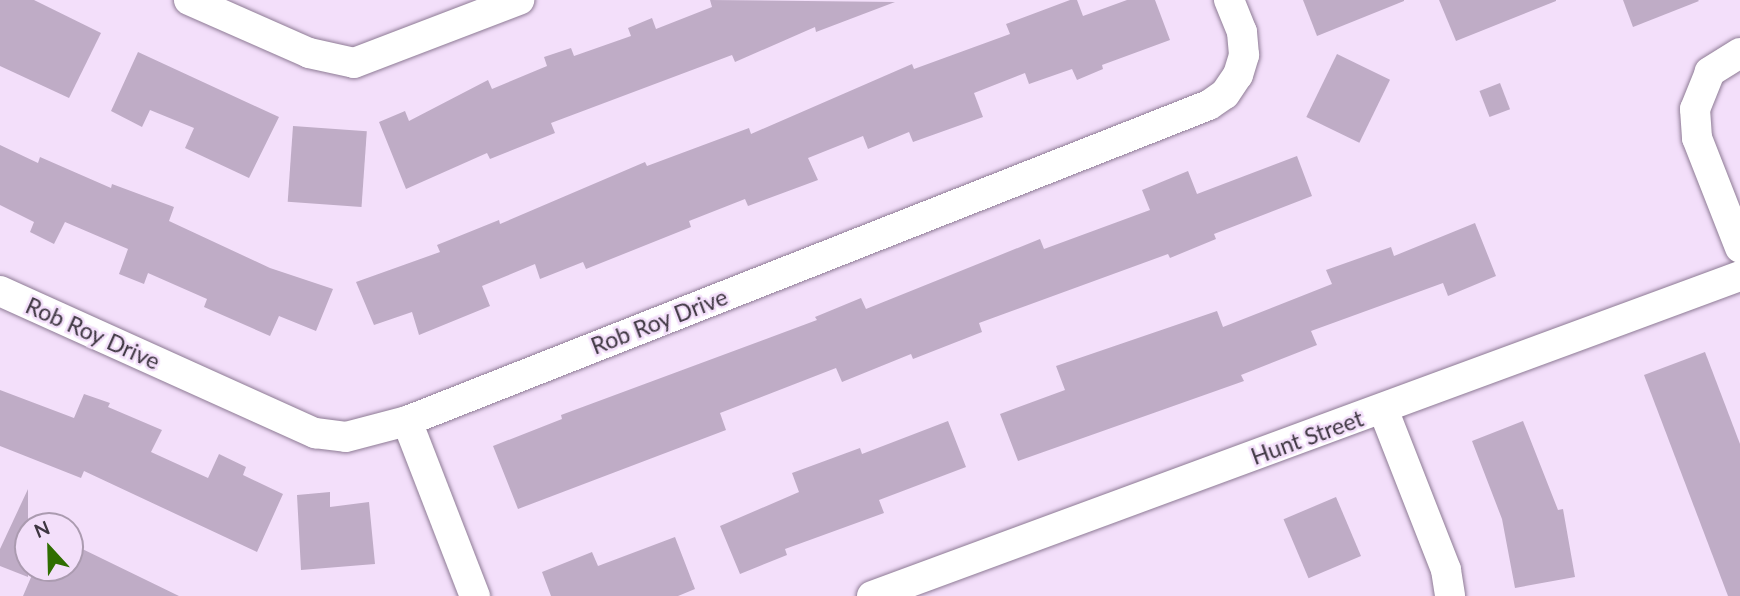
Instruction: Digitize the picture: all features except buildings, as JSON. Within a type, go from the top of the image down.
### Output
[{"type":"street","points":[[189,0],[309,53],[354,63],[519,0]]},
{"type":"street","name":"Rob Roy Drive","points":[[0,291],[315,433],[346,437],[407,421],[1209,105],[1226,94],[1244,55],[1242,32],[1229,0]]},
{"type":"street","points":[[1740,53],[1710,72],[1695,109],[1697,138],[1740,248]]},
{"type":"street","name":"Hunt Street","points":[[872,596],[1740,276]]},
{"type":"street","points":[[1383,409],[1446,570],[1450,596]]},
{"type":"street","points":[[407,421],[475,596]]}]
